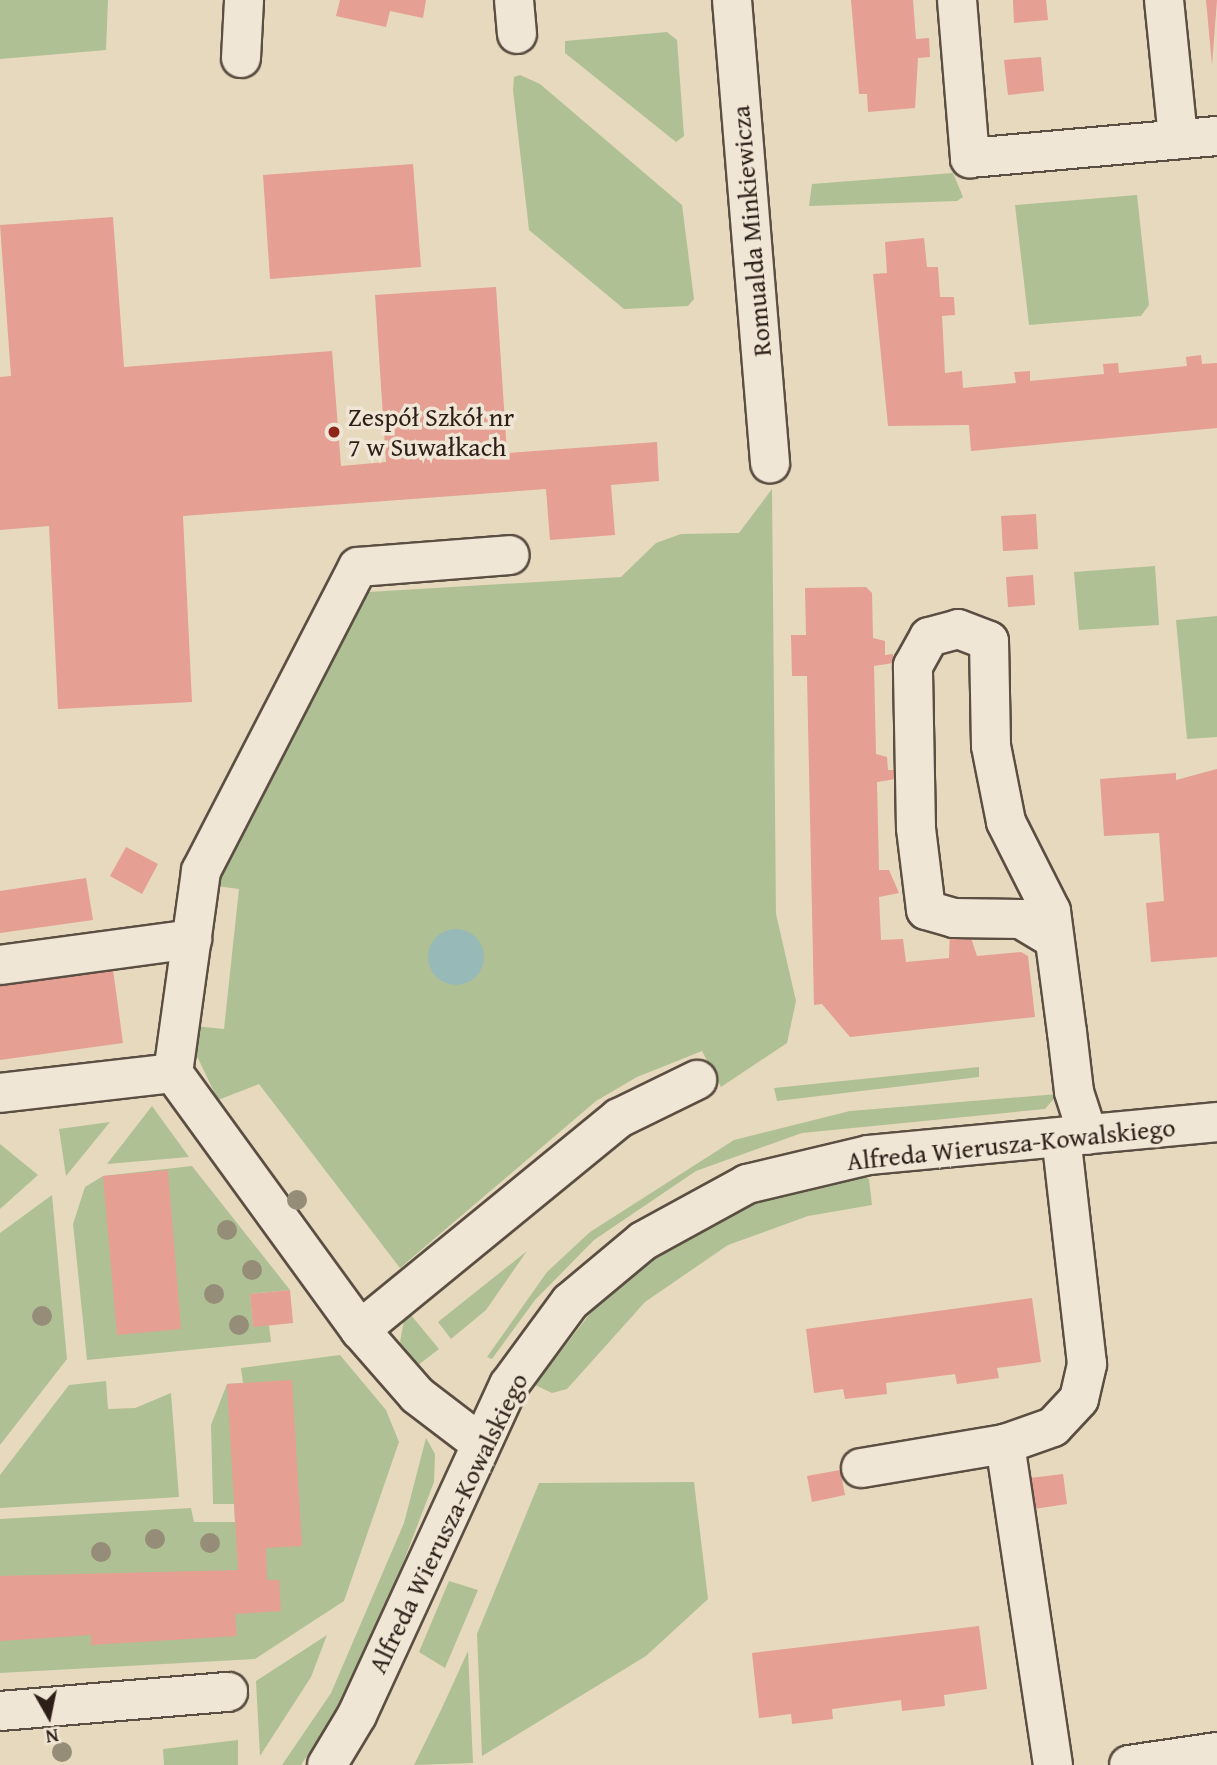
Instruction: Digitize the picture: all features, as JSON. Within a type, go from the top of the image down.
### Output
[{"type":"street","points":[[241,58],[244,0]]},
{"type":"street","name":"Romualda Minkiewicza","points":[[732,0],[770,463]]},
{"type":"street","points":[[957,0],[970,158],[1217,136]]},
{"type":"street","points":[[1164,0],[1178,139]]},
{"type":"street","points":[[481,1444],[416,1395],[360,1330],[173,1073],[201,871],[358,567],[510,555]]},
{"type":"street","points":[[861,1468],[1006,1444],[1053,1427],[1079,1399],[1087,1364],[1074,1093],[1051,911],[1006,822],[991,746],[989,641],[958,629],[929,637],[913,666],[916,828],[926,910],[954,918],[1021,919],[1054,939]]},
{"type":"street","points":[[0,965],[192,939]]},
{"type":"street","points":[[0,1093],[173,1073]]},
{"type":"street","points":[[360,1330],[619,1118],[697,1080]]},
{"type":"street","name":"Alfreda Wierusza-Kowalskiego","points":[[327,1765],[357,1714],[509,1385],[570,1302],[643,1241],[747,1184],[869,1155],[1217,1122]]},
{"type":"street","points":[[1006,1444],[1053,1765]]},
{"type":"street","points":[[0,1711],[228,1692]]},
{"type":"street","points":[[1129,1765],[1217,1752]]},
{"type":"green space","points":[[0,0],[108,0],[106,50],[0,59]]},
{"type":"green space","points":[[667,32],[677,40],[684,136],[676,142],[565,53],[565,41]]},
{"type":"green space","points":[[520,75],[540,84],[682,205],[694,299],[688,306],[624,309],[529,230],[513,90],[514,77]]},
{"type":"green space","points":[[953,173],[963,197],[957,201],[809,206],[812,184]]},
{"type":"green space","points":[[1137,195],[1149,305],[1141,316],[1029,325],[1015,205]]},
{"type":"green space","points":[[772,489],[776,914],[796,1001],[787,1043],[721,1087],[702,1051],[637,1077],[596,1101],[400,1268],[259,1084],[218,1100],[195,1052],[194,1026],[224,1029],[239,889],[209,885],[352,593],[621,577],[656,543],[681,534],[739,533]]},
{"type":"green space","points":[[1155,566],[1159,625],[1079,630],[1074,572]]},
{"type":"green space","points":[[1217,616],[1217,737],[1187,739],[1176,620]]},
{"type":"green space","points":[[979,1067],[979,1077],[777,1101],[774,1088]]},
{"type":"green space","points":[[1058,1094],[1045,1109],[802,1133],[696,1171],[594,1240],[535,1300],[492,1359],[487,1357],[547,1272],[590,1232],[734,1140],[850,1111]]},
{"type":"green space","points":[[152,1106],[189,1157],[107,1164]]},
{"type":"green space","points":[[110,1122],[66,1176],[59,1129]]},
{"type":"green space","points":[[0,1144],[38,1175],[0,1209]]},
{"type":"green space","points":[[192,1166],[290,1290],[250,1294],[253,1326],[269,1325],[271,1342],[87,1360],[73,1224],[85,1187],[103,1176]]},
{"type":"green space","points":[[861,1175],[869,1179],[872,1205],[808,1216],[728,1245],[645,1302],[567,1389],[552,1393],[535,1385],[595,1307],[655,1254],[744,1204]]},
{"type":"green space","points":[[52,1195],[67,1359],[0,1445],[0,1233]]},
{"type":"green space","points":[[527,1251],[486,1310],[451,1339],[438,1322]]},
{"type":"green space","points":[[406,1309],[439,1349],[417,1366],[400,1342]]},
{"type":"green space","points":[[340,1355],[386,1410],[399,1442],[344,1601],[255,1659],[0,1673],[0,1519],[191,1508],[194,1522],[235,1522],[234,1504],[213,1504],[211,1425],[227,1384],[243,1383],[241,1368]]},
{"type":"green space","points":[[106,1381],[108,1409],[135,1408],[171,1393],[179,1497],[0,1508],[0,1475],[69,1385]]},
{"type":"green space","points":[[426,1438],[435,1454],[434,1482],[388,1602],[333,1716],[301,1765],[282,1765],[331,1693],[404,1523]]},
{"type":"green space","points":[[694,1482],[708,1599],[646,1656],[482,1756],[477,1634],[539,1483]]},
{"type":"green space","points":[[449,1581],[478,1590],[445,1668],[419,1652]]},
{"type":"green space","points":[[327,1635],[311,1677],[260,1756],[256,1681]]},
{"type":"green space","points":[[468,1651],[473,1763],[414,1765],[441,1710]]},
{"type":"green space","points":[[238,1740],[238,1765],[164,1765],[163,1749]]},
{"type":"water","points":[[451,929],[461,929],[476,937],[482,946],[482,968],[476,977],[461,985],[451,985],[433,973],[428,962],[428,952],[440,934]]},
{"type":"building","points":[[340,0],[426,0],[423,18],[390,11],[386,27],[336,16]]},
{"type":"building","points":[[851,0],[913,0],[916,39],[929,38],[930,57],[918,58],[915,108],[868,112],[867,94],[859,94]]},
{"type":"building","points":[[1013,0],[1046,0],[1048,20],[1014,23]]},
{"type":"building","points":[[1206,0],[1217,0],[1212,65]]},
{"type":"building","points":[[1041,57],[1044,91],[1008,95],[1004,60]]},
{"type":"building","points":[[413,164],[421,267],[270,279],[263,175]]},
{"type":"building","points":[[113,217],[124,367],[332,351],[341,466],[386,462],[375,295],[496,287],[507,453],[657,442],[659,481],[611,485],[615,535],[550,540],[546,489],[183,516],[192,702],[58,709],[49,526],[0,530],[0,377],[11,376],[0,225]]},
{"type":"building","points":[[924,238],[927,267],[938,267],[940,297],[954,297],[955,315],[942,316],[945,373],[962,371],[963,388],[1016,383],[1014,372],[1030,371],[1030,381],[1104,374],[1103,364],[1118,363],[1119,373],[1187,366],[1186,357],[1201,355],[1202,364],[1217,363],[1217,428],[971,451],[969,425],[888,426],[873,274],[887,273],[885,242]]},
{"type":"building","points":[[1036,514],[1038,549],[1003,551],[1001,516]]},
{"type":"building","points":[[1033,575],[1035,605],[1008,607],[1006,577]]},
{"type":"building","points":[[866,587],[872,593],[873,638],[885,641],[885,655],[893,654],[893,663],[874,666],[876,754],[887,757],[888,770],[896,770],[896,779],[877,782],[879,870],[889,870],[899,893],[879,897],[881,940],[903,939],[906,962],[949,958],[950,928],[967,926],[977,956],[1021,952],[1028,956],[1035,1017],[850,1037],[822,1004],[814,1005],[807,676],[792,676],[791,635],[806,635],[805,588]]},
{"type":"building","points":[[1217,769],[1217,957],[1151,962],[1146,903],[1164,901],[1159,833],[1104,836],[1100,779],[1176,773],[1176,780]]},
{"type":"building","points":[[126,847],[158,864],[142,894],[110,876]]},
{"type":"building","points":[[86,878],[93,920],[0,933],[0,891]]},
{"type":"building","points":[[112,962],[123,1043],[0,1060],[0,977]]},
{"type":"building","points":[[168,1170],[181,1329],[117,1335],[103,1176]]},
{"type":"building","points":[[290,1290],[293,1323],[253,1327],[250,1294]]},
{"type":"building","points":[[1032,1298],[1041,1362],[997,1368],[999,1378],[957,1384],[955,1374],[886,1383],[887,1394],[845,1399],[843,1389],[814,1393],[806,1329]]},
{"type":"building","points":[[292,1380],[302,1546],[266,1548],[267,1580],[279,1580],[281,1611],[235,1614],[237,1636],[91,1645],[91,1635],[0,1641],[0,1576],[238,1570],[227,1384]]},
{"type":"building","points":[[840,1470],[845,1495],[812,1502],[807,1476]]},
{"type":"building","points":[[1063,1474],[1067,1504],[1034,1509],[1030,1478]]},
{"type":"building","points":[[979,1626],[987,1689],[944,1695],[945,1706],[902,1711],[901,1700],[832,1709],[833,1719],[792,1724],[791,1714],[759,1718],[752,1653]]},
{"type":"place","name":"Zespół Szkół nr 7 w Suwałkach","points":[[334,432]]}]
